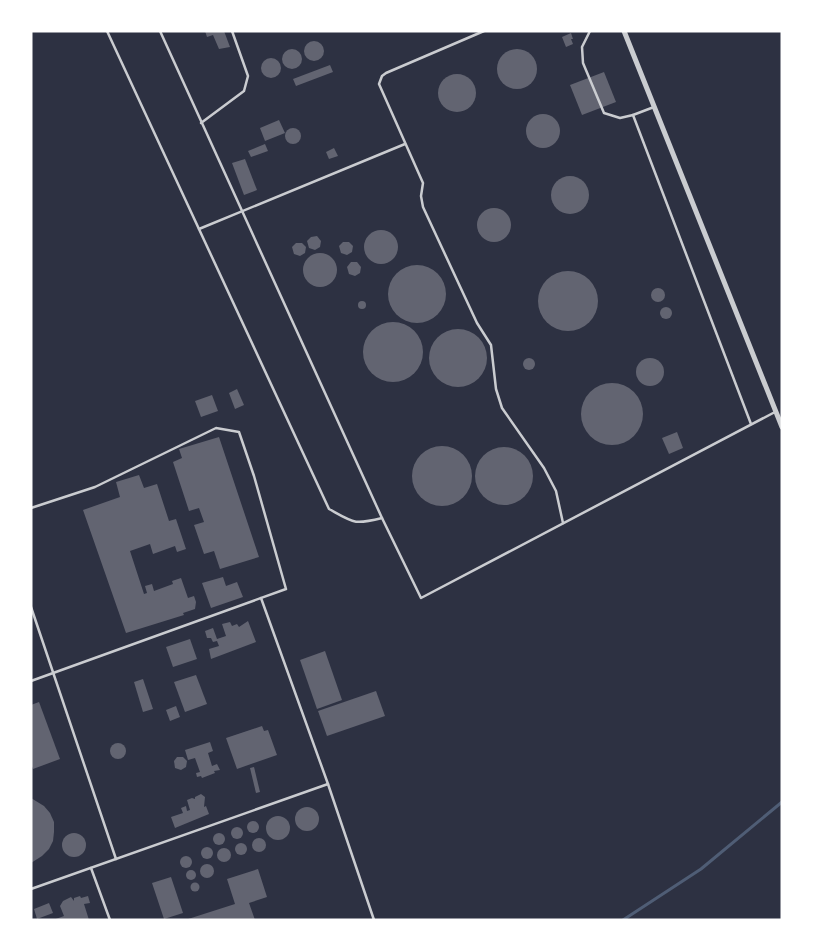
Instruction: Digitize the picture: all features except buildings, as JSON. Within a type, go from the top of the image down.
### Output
[{"type":"street","points":[[624,31],[782,427]]},
{"type":"lane","points":[[107,31],[329,509],[350,520],[361,523],[382,518]]},
{"type":"lane","points":[[160,31],[382,518],[421,598],[775,412]]},
{"type":"lane","points":[[201,123],[244,91],[248,76],[232,31]]},
{"type":"lane","points":[[484,31],[386,73],[382,76],[379,84],[423,183],[421,196],[423,207],[477,323],[491,345],[496,389],[502,408],[539,461],[556,490],[563,523]]},
{"type":"lane","points":[[590,31],[582,47],[583,63],[604,113],[620,118],[633,116],[654,108]]},
{"type":"lane","points":[[633,116],[751,424]]},
{"type":"lane","points":[[199,229],[405,144]]},
{"type":"lane","points":[[31,508],[95,487],[216,428],[239,432],[254,476],[286,589],[31,681]]},
{"type":"lane","points":[[261,598],[328,784],[374,920]]},
{"type":"lane","points":[[31,607],[116,859]]},
{"type":"lane","points":[[31,889],[328,784]]},
{"type":"lane","points":[[91,868],[110,920]]},
{"type":"waterway","points":[[623,920],[701,869],[782,802]]}]
